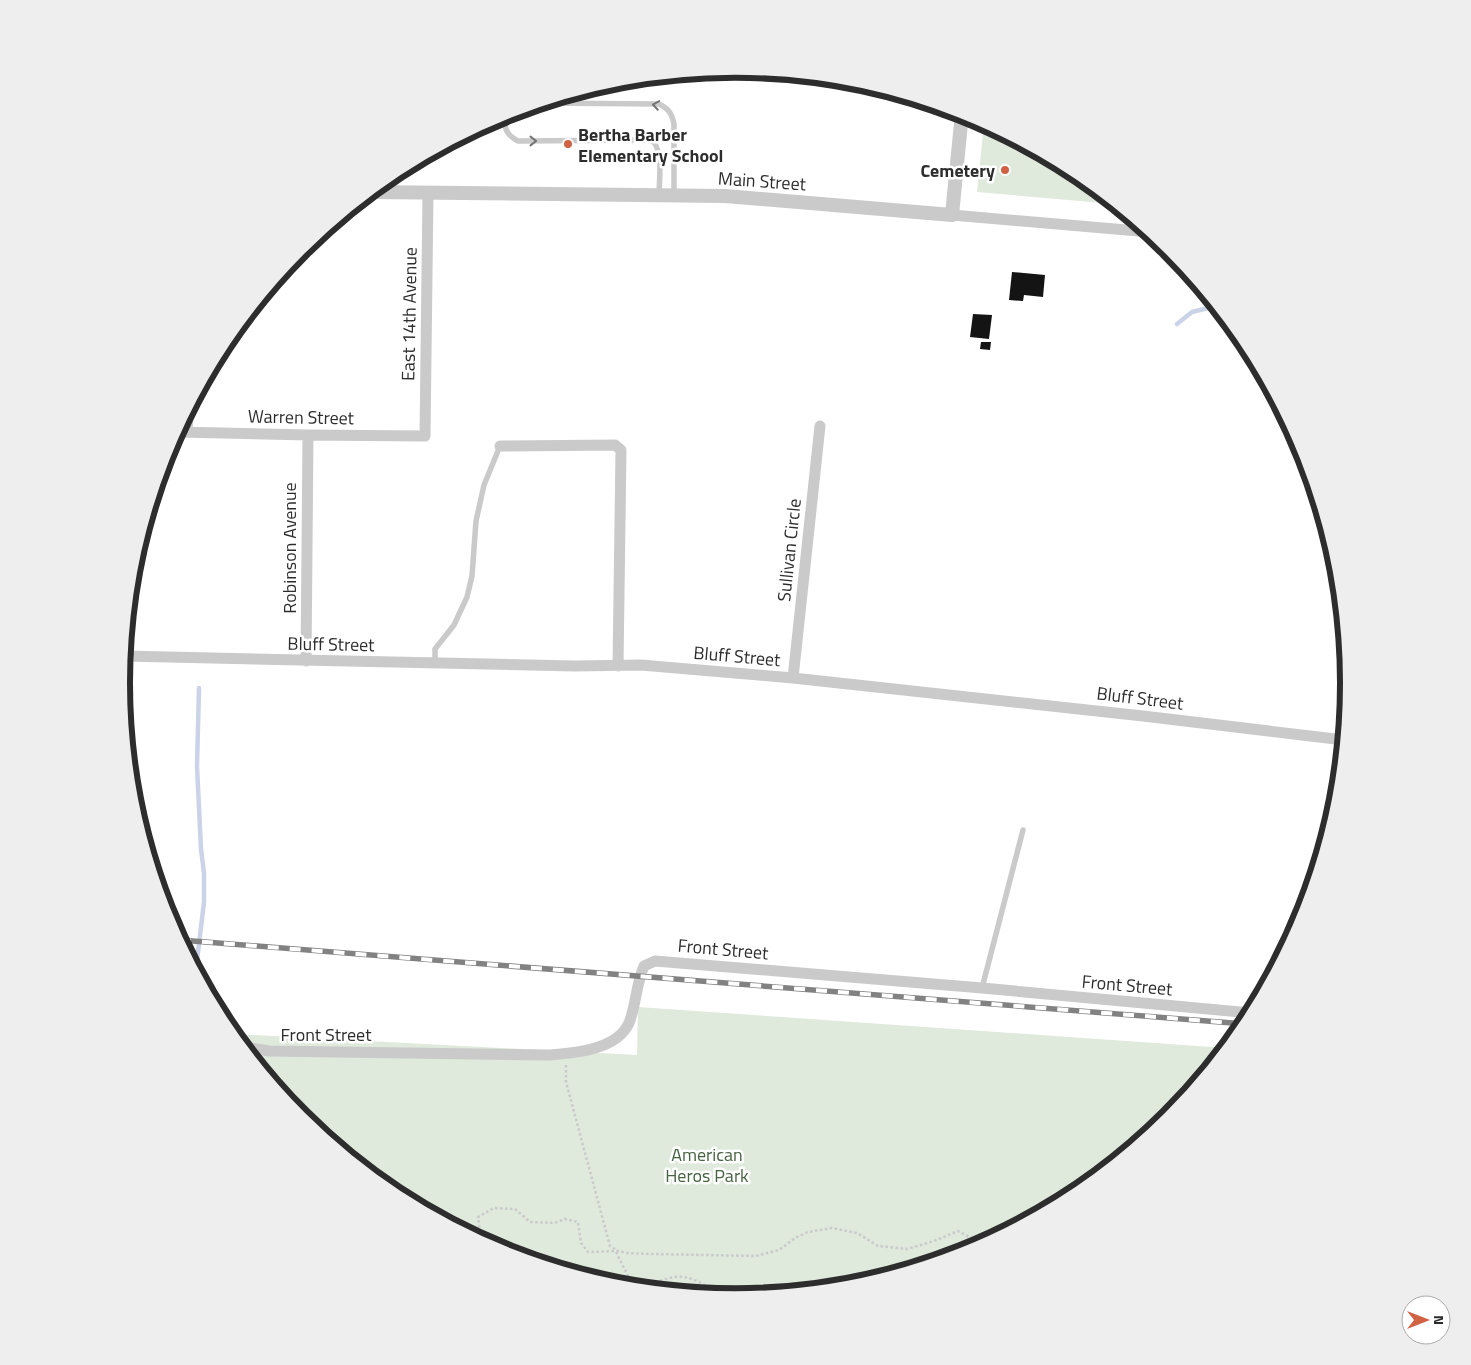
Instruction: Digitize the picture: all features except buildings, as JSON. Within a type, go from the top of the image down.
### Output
[{"type":"street","points":[[952,215],[961,122]]},
{"type":"street","name":"Main Street","points":[[381,192],[762,198],[1137,231]]},
{"type":"street","name":"East 14th Avenue","points":[[425,436],[428,193]]},
{"type":"street","name":"Sullivan Circle","points":[[793,678],[820,426]]},
{"type":"street","name":"Warren Street","points":[[185,432],[425,436]]},
{"type":"street","name":"Robinson Avenue","points":[[306,661],[308,435]]},
{"type":"street","points":[[500,446],[615,445],[621,450],[618,666]]},
{"type":"street","name":"Bluff Street","points":[[131,656],[434,664],[641,665],[793,678],[1337,739]]},
{"type":"street","name":"Front Street","points":[[254,1049],[269,1051],[549,1055],[579,1053],[599,1047],[618,1036],[628,1023],[644,966],[655,961],[982,988],[1242,1013]]},
{"type":"lane","points":[[563,103],[659,104],[667,108],[672,115],[674,124],[674,196]]},
{"type":"lane","points":[[505,123],[505,130],[510,137],[518,141],[651,140],[656,143],[659,150],[659,195]]},
{"type":"lane","points":[[434,664],[435,649],[454,625],[467,597],[472,576],[478,512],[484,485],[500,446]]},
{"type":"lane","points":[[982,988],[1023,830]]},
{"type":"path","points":[[566,1054],[566,1082],[610,1246],[617,1251],[629,1278]]},
{"type":"path","points":[[480,1230],[478,1217],[494,1208],[515,1209],[530,1222],[555,1223],[565,1219],[578,1222],[581,1244],[588,1252],[617,1251],[651,1254],[756,1256],[779,1250],[794,1238],[808,1232],[832,1228],[857,1233],[878,1246],[907,1249],[958,1231],[971,1238],[976,1237]]},
{"type":"path","points":[[657,1282],[675,1277],[691,1278],[708,1287]]},
{"type":"green space","name":"Cemetery","points":[[983,131],[1003,140],[1072,179],[1104,203],[977,192]]},
{"type":"green space","name":"American Heros Park","points":[[638,1007],[1218,1047],[1163,1110],[1104,1162],[1072,1186],[1003,1225],[930,1255],[854,1276],[775,1286],[736,1288],[696,1286],[617,1276],[541,1255],[468,1225],[399,1186],[337,1137],[281,1081],[244,1035],[637,1055]]},
{"type":"waterway","points":[[1177,324],[1192,312],[1210,308]]},
{"type":"waterway","points":[[197,958],[204,902],[197,766],[199,688]]},
{"type":"railway","points":[[189,941],[1236,1023]]},
{"type":"place","name":"Bertha Barber Elementary School","points":[[568,144]]},
{"type":"place","name":"Cemetery","points":[[1005,170]]}]
